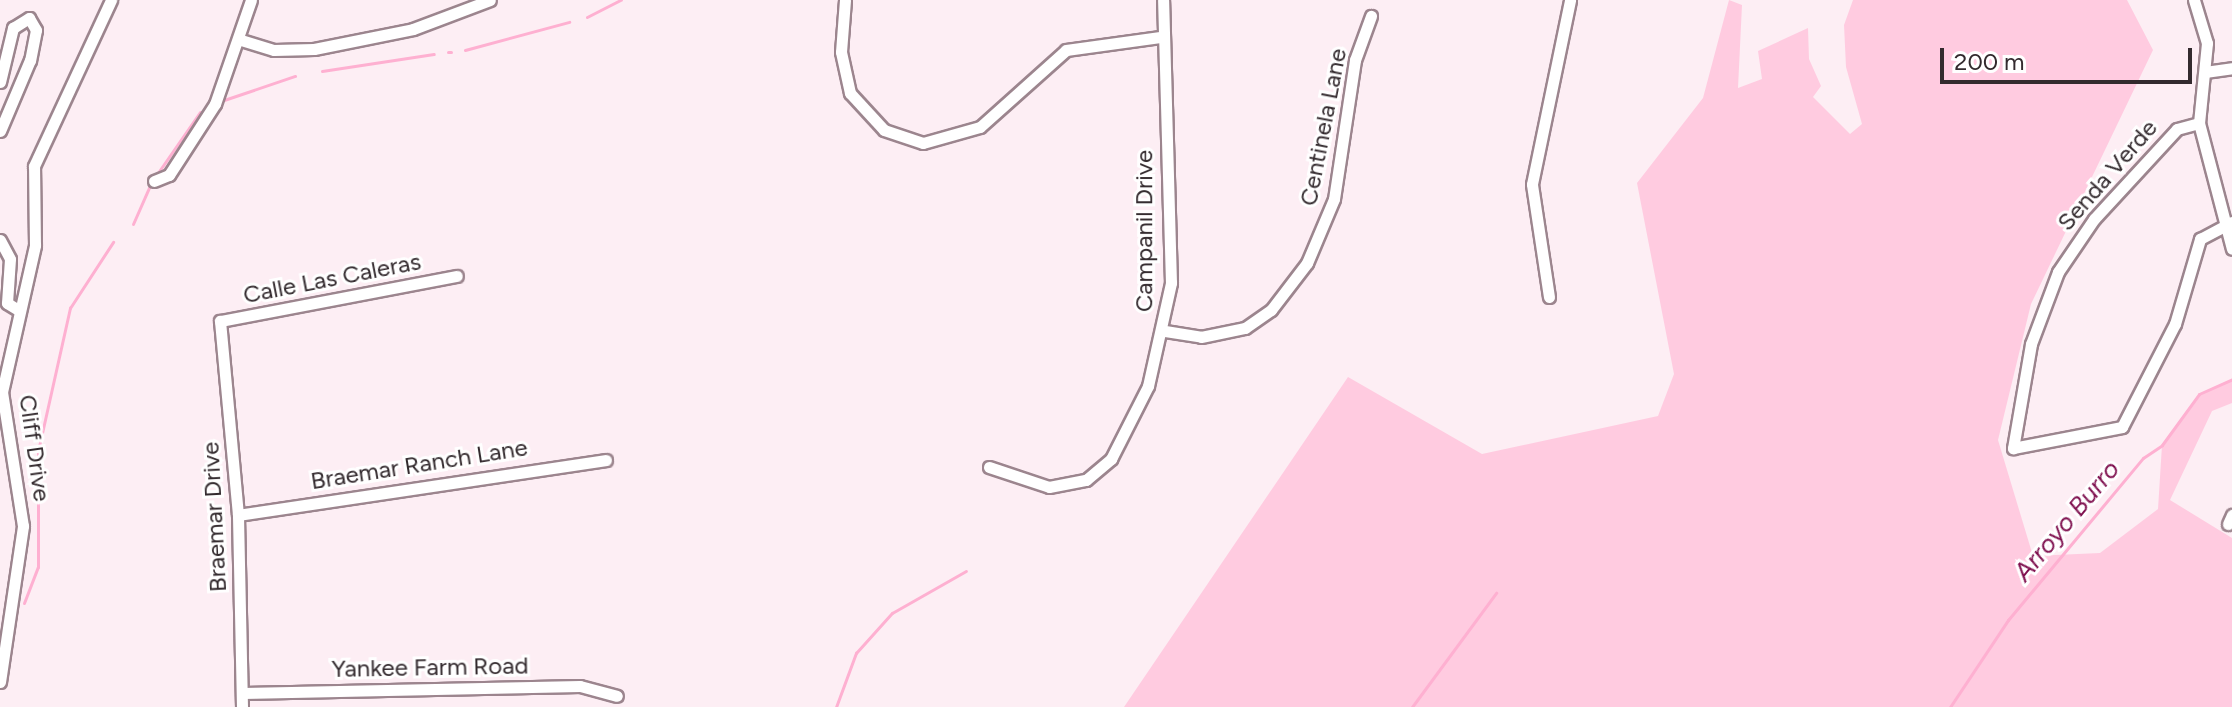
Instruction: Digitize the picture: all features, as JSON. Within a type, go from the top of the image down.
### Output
[{"type":"street","name":"Cliff Drive","points":[[0,682],[22,535],[2,407],[35,245],[37,156],[111,0]]},
{"type":"street","points":[[154,181],[169,175],[201,129],[241,40],[251,0]]},
{"type":"street","points":[[241,40],[274,50],[314,49],[413,29],[490,0]]},
{"type":"street","points":[[845,0],[841,52],[850,93],[884,130],[923,143],[980,127],[1066,50],[1160,37]]},
{"type":"street","name":"Campanil Drive","points":[[989,467],[1049,487],[1098,473],[1148,386],[1165,331],[1171,259],[1160,37],[1163,0]]},
{"type":"street","points":[[1549,297],[1532,184],[1570,0]]},
{"type":"street","points":[[2200,2],[2205,72],[2199,123],[2228,223],[2232,249]]},
{"type":"street","name":"Centinela Lane","points":[[1165,331],[1201,337],[1245,328],[1271,310],[1307,263],[1334,199],[1355,60],[1371,16]]},
{"type":"street","points":[[0,82],[13,28],[29,18],[36,34],[0,131]]},
{"type":"street","points":[[2205,72],[2232,68]]},
{"type":"street","name":"Senda Verde","points":[[2199,123],[2177,129],[2094,219],[2058,272],[2031,344],[2010,440],[2018,450],[2122,427],[2175,324],[2200,239],[2228,223]]},
{"type":"street","points":[[0,240],[10,259],[7,303],[20,311]]},
{"type":"street","name":"Calle Las Caleras","points":[[218,326],[457,276]]},
{"type":"street","name":"Braemar Drive","points":[[218,326],[238,515],[242,707]]},
{"type":"street","name":"Braemar Ranch Lane","points":[[238,515],[606,460]]},
{"type":"street","name":"Yankee Farm Road","points":[[243,693],[580,686],[617,696]]},
{"type":"shaded area","points":[[1729,0],[1742,5],[1738,88],[1762,79],[1758,51],[1808,28],[1809,59],[1821,86],[1813,97],[1850,134],[1862,124],[1846,67],[1844,25],[1853,0],[2127,0],[2153,50],[2031,304],[1998,440],[2033,556],[2100,553],[2158,509],[2162,445],[2199,394],[2232,379],[2232,403],[2212,411],[2170,500],[2232,538],[2232,707],[1124,707],[1348,377],[1482,454],[1658,416],[1674,374],[1637,183],[1703,98]]},
{"type":"waterway","points":[[587,17],[621,0]]},
{"type":"waterway","points":[[465,50],[569,22]]},
{"type":"waterway","points":[[322,71],[434,54]]},
{"type":"waterway","points":[[224,100],[295,76]]},
{"type":"waterway","points":[[155,177],[200,112]]},
{"type":"waterway","points":[[133,224],[151,183]]},
{"type":"waterway","points":[[24,603],[38,567],[38,451],[70,308],[113,242]]},
{"type":"waterway","name":"Arroyo Burro","points":[[1950,707],[2008,620],[2143,458],[2162,445],[2199,394],[2232,379]]},
{"type":"waterway","points":[[836,707],[856,653],[892,613],[966,571]]},
{"type":"waterway","points":[[1412,707],[1496,593]]}]
